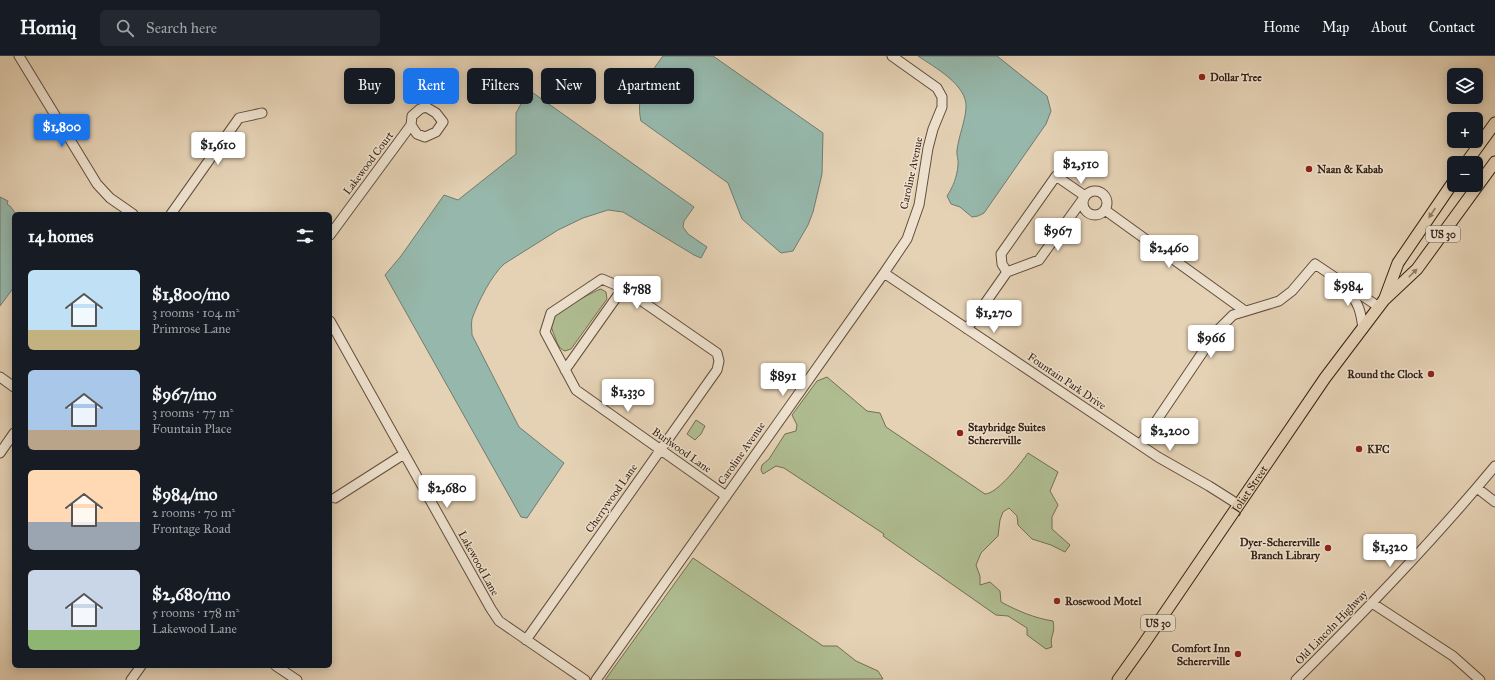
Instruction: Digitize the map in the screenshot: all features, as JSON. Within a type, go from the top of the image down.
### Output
[{"type":"main road","points":[[1471,156],[1495,123]]},
{"type":"main road","name":"US 30","points":[[1382,304],[1417,269],[1495,162]]},
{"type":"main road","name":"US 30","points":[[1382,304],[1398,263],[1447,191]]},
{"type":"main road","name":"Joliet Street","points":[[1118,680],[1321,384],[1382,304]]},
{"type":"street","points":[[19,56],[97,184],[110,198],[130,212]]},
{"type":"street","name":"Caroline Avenue","points":[[596,680],[907,239],[919,205],[928,148],[933,129],[942,107],[942,101],[937,88],[892,56]]},
{"type":"street","points":[[172,212],[239,118],[262,113]]},
{"type":"street","name":"Lakewood Court","points":[[332,232],[411,125]]},
{"type":"street","points":[[1006,272],[1002,264],[1001,254],[1056,176],[1084,198]]},
{"type":"street","points":[[967,329],[1006,272],[1040,260],[1084,198],[1091,192],[1095,191],[1102,193],[1107,199],[1108,203],[1105,210],[1099,215],[1090,215],[1084,210],[1084,198]]},
{"type":"street","points":[[1105,210],[1245,311]]},
{"type":"street","points":[[1140,445],[1217,331],[1233,315],[1280,300],[1292,291],[1315,264],[1343,283],[1382,304]]},
{"type":"street","name":"Fountain Park Drive","points":[[884,273],[1140,445],[1239,505]]},
{"type":"street","name":"Burlwood Lane","points":[[623,288],[602,279],[551,313],[545,332],[576,390],[726,496]]},
{"type":"street","points":[[1343,283],[1356,300],[1361,312],[1363,329]]},
{"type":"street","points":[[565,370],[623,288]]},
{"type":"street","name":"Cherrywood Lane","points":[[526,640],[716,370],[719,361],[717,353],[623,288]]},
{"type":"street","name":"Lakewood Lane","points":[[332,325],[499,621],[585,680]]},
{"type":"street","points":[[0,377],[12,386]]},
{"type":"street","points":[[0,453],[12,436]]},
{"type":"street","points":[[335,498],[404,454]]},
{"type":"street","name":"Old Lincoln Highway","points":[[1296,680],[1372,603],[1477,488],[1495,466]]},
{"type":"street","points":[[1477,488],[1495,502]]},
{"type":"street","points":[[1372,603],[1453,656],[1480,680]]},
{"type":"street","points":[[131,680],[140,668]]},
{"type":"street","points":[[279,668],[297,680]]},
{"type":"green space","points":[[601,289],[606,292],[607,299],[571,349],[565,351],[563,350],[557,344],[552,329],[551,323],[554,317],[572,304]]},
{"type":"green space","points":[[827,377],[867,411],[880,413],[886,427],[985,494],[990,493],[1002,484],[1028,453],[1058,472],[1050,491],[1058,505],[1052,517],[1052,529],[1070,545],[1065,552],[1051,545],[1032,539],[1018,525],[1017,516],[1009,508],[1003,512],[1000,520],[998,536],[981,553],[976,565],[980,576],[980,585],[990,582],[1000,591],[1001,602],[1026,614],[1053,621],[1054,629],[1051,640],[1052,647],[1046,649],[1027,635],[1027,628],[1008,616],[996,615],[883,536],[884,534],[784,468],[776,466],[763,474],[761,470],[762,465],[769,459],[785,434],[796,431],[797,425],[792,415],[817,381]]},
{"type":"green space","points":[[696,420],[705,426],[701,434],[695,440],[687,434]]},
{"type":"green space","points":[[693,558],[823,646],[837,646],[856,661],[878,671],[883,679],[605,680]]},
{"type":"water","points":[[663,56],[713,56],[823,133],[822,174],[813,212],[808,225],[793,251],[781,253],[742,219],[728,183],[641,121],[640,104],[694,104],[694,68],[654,68]]},
{"type":"water","points":[[918,56],[997,56],[1047,96],[1051,111],[1046,124],[984,213],[978,216],[972,217],[960,207],[951,204],[947,196],[957,174],[957,150],[966,108],[962,92],[956,84],[941,71]]},
{"type":"water","points":[[533,93],[541,99],[541,104],[549,104],[694,207],[684,221],[683,227],[688,234],[707,247],[701,258],[623,212],[608,210],[583,218],[558,230],[504,264],[490,282],[481,297],[472,319],[472,335],[519,427],[564,463],[527,518],[521,517],[385,275],[401,256],[444,195],[458,200],[516,154],[516,113],[521,104],[533,104]]},
{"type":"water","points":[[0,197],[8,201],[7,204],[14,212],[12,212],[12,290],[0,306]]},
{"type":"place","name":"Dollar Tree","points":[[1202,77]]},
{"type":"place","name":"Naan & Kabab","points":[[1309,169]]},
{"type":"place","name":"Round the Clock","points":[[1431,374]]},
{"type":"place","name":"Staybridge Suites Schererville","points":[[960,433]]},
{"type":"place","name":"KFC","points":[[1359,449]]},
{"type":"place","name":"Dyer-Schererville Branch Library","points":[[1328,548]]},
{"type":"place","name":"Rosewood Motel","points":[[1057,601]]},
{"type":"place","name":"Comfort Inn Schererville","points":[[1238,654]]}]
